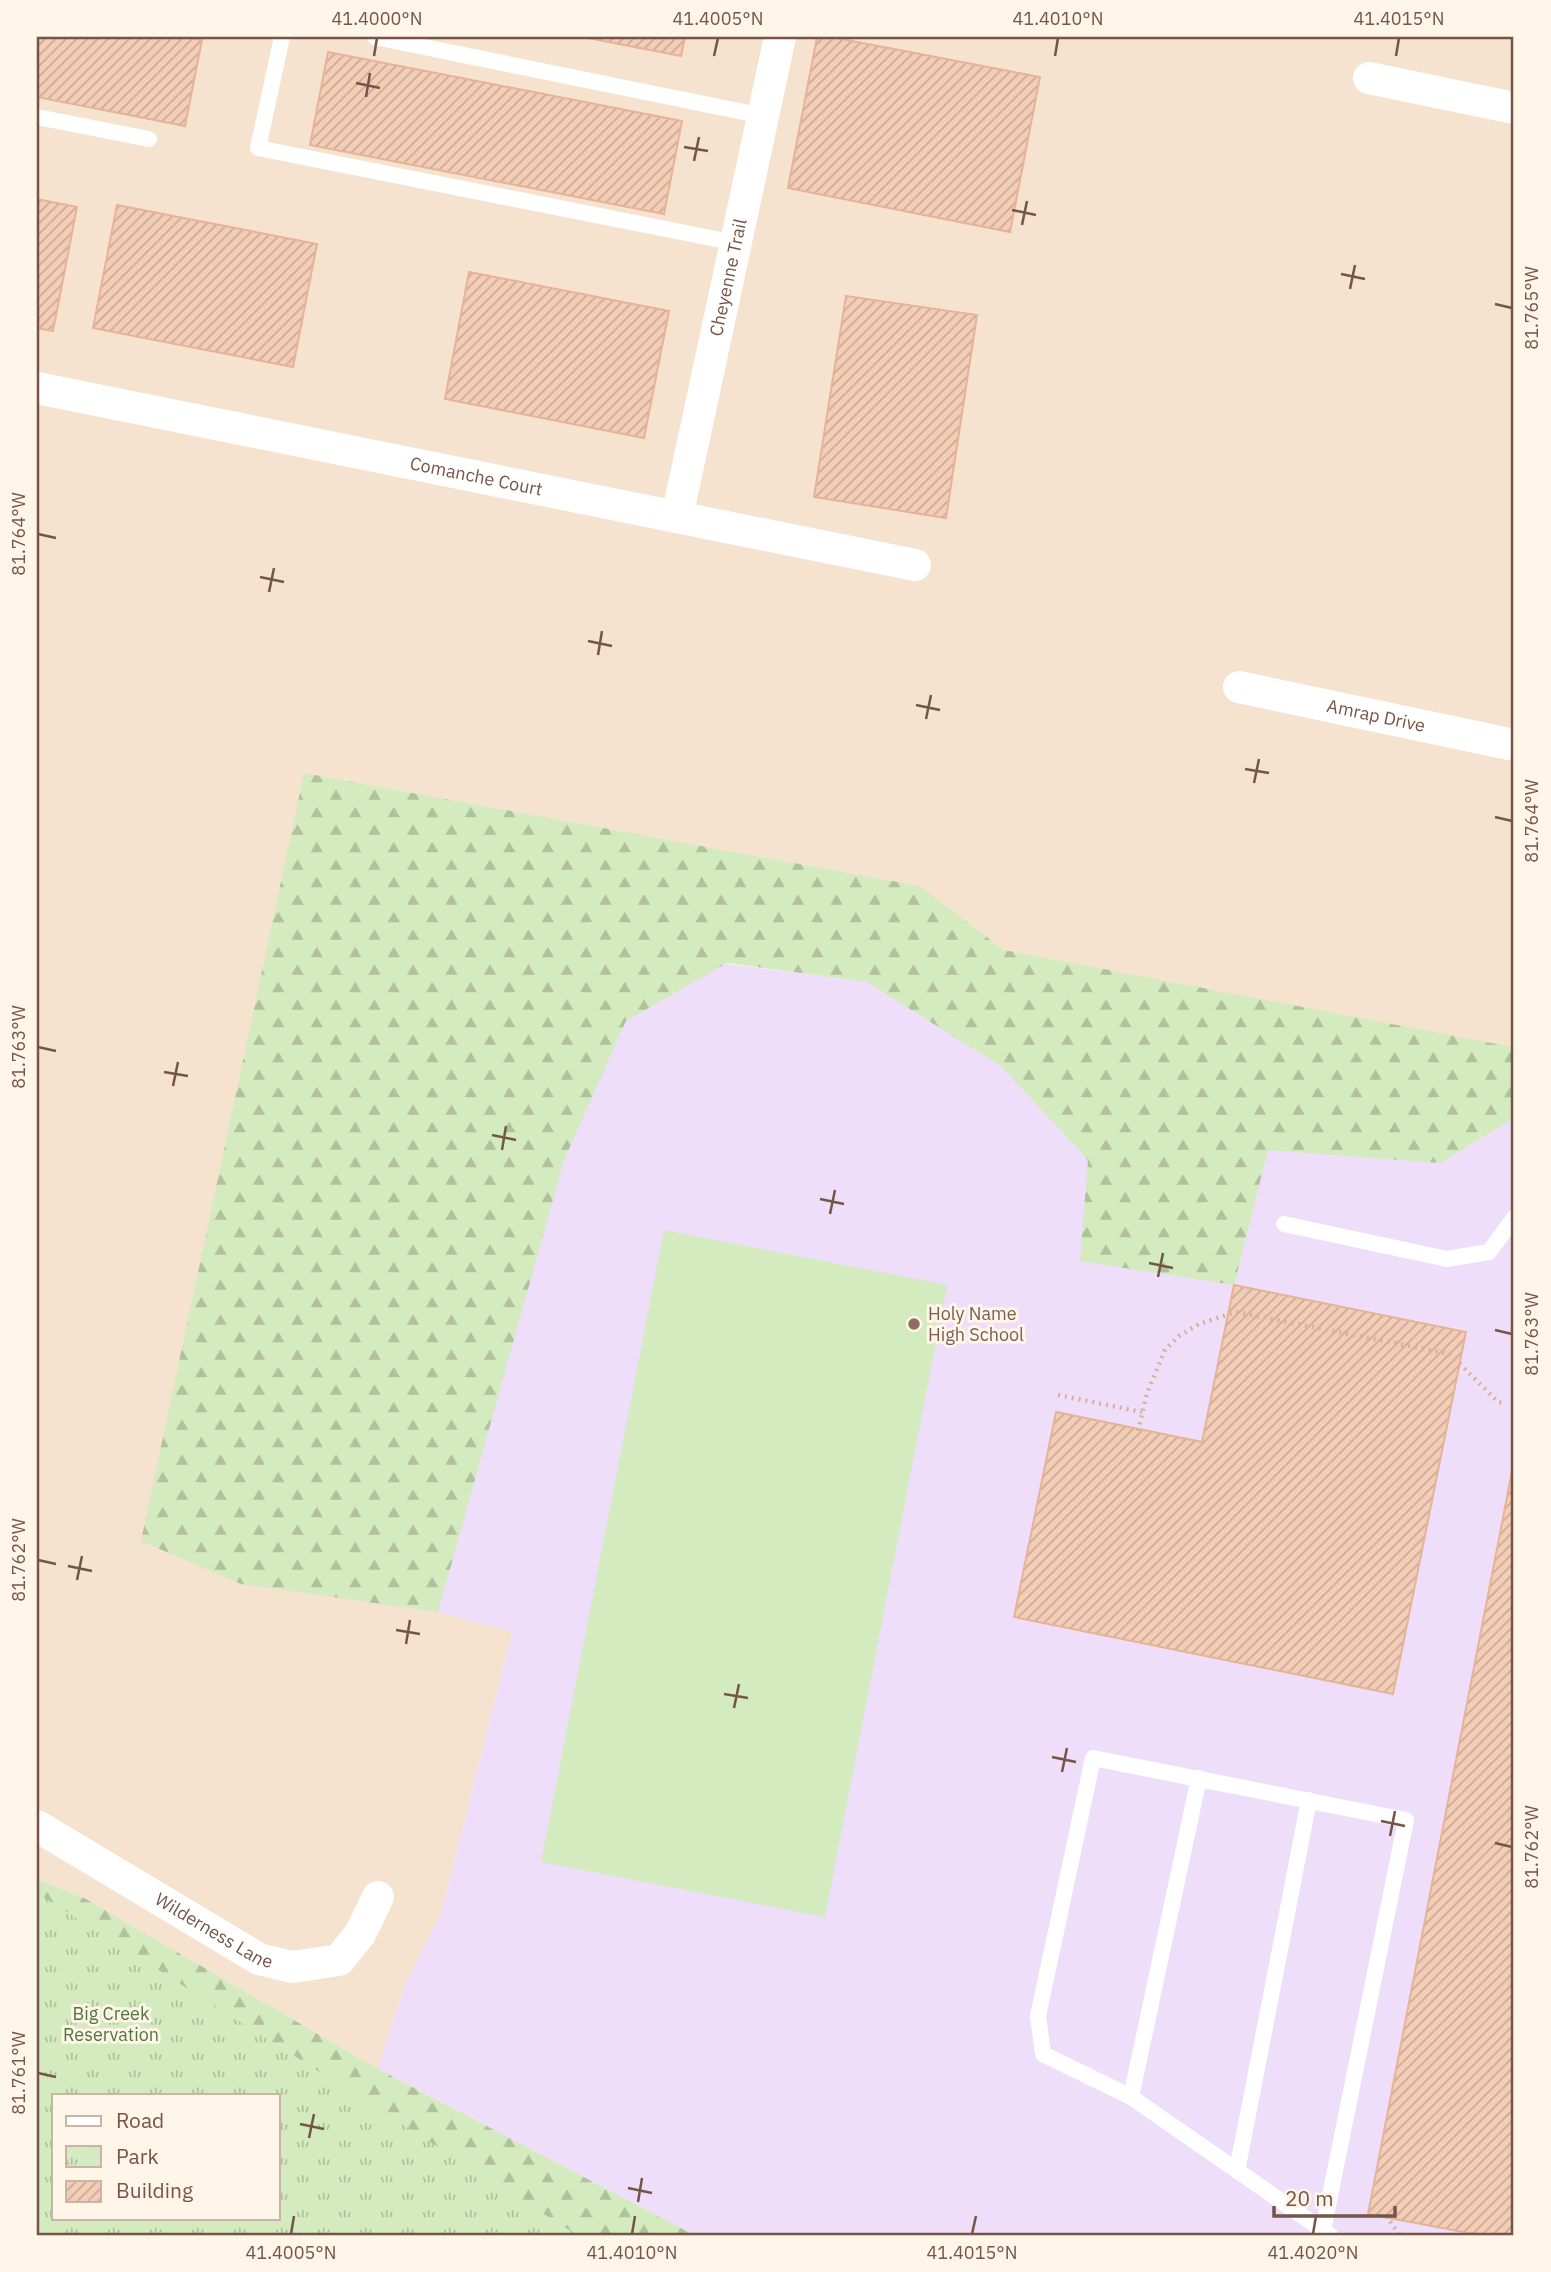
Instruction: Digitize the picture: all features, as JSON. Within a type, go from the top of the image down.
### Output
[{"type":"street","name":"Cheyenne Trail","points":[[677,517],[780,37]]},
{"type":"street","points":[[1369,78],[1514,108]]},
{"type":"street","name":"Comanche Court","points":[[37,388],[915,565]]},
{"type":"street","name":"Amrap Drive","points":[[1239,688],[1514,745]]},
{"type":"street","name":"Wilderness Lane","points":[[37,1826],[259,1959],[292,1967],[339,1960],[360,1934],[378,1897]]},
{"type":"lane","points":[[282,37],[257,148],[736,243]]},
{"type":"lane","points":[[375,37],[763,116]]},
{"type":"lane","points":[[37,117],[149,139]]},
{"type":"lane","points":[[1284,1224],[1447,1259],[1489,1252],[1514,1218]]},
{"type":"lane","points":[[1093,1758],[1199,1778],[1406,1820],[1326,2233],[1131,2097],[1043,2054],[1038,2016],[1093,1758]]},
{"type":"lane","points":[[1131,2097],[1199,1778]]},
{"type":"lane","points":[[1237,2171],[1310,1800]]},
{"type":"path","points":[[1138,1431],[1154,1371],[1165,1350],[1179,1336],[1199,1324],[1236,1312],[1450,1354],[1498,1402],[1505,1403]]},
{"type":"path","points":[[1058,1395],[1142,1412]]},
{"type":"path","points":[[1386,2216],[1400,2235]]},
{"type":"shaded area","points":[[37,37],[1514,37],[1514,1049],[1004,950],[920,886],[304,773],[438,1612],[512,1632],[442,1911],[404,1987],[378,2069],[86,1899],[37,1879]]},
{"type":"shaded area","name":"Holy Name High School","points":[[426,926],[1514,1064],[1514,2235],[694,2235],[378,2069],[404,1987],[442,1911],[512,1632],[438,1612],[241,1584]]},
{"type":"green space","points":[[304,773],[920,886],[1004,950],[1507,1046],[1514,1049],[1514,1118],[1440,1163],[1268,1150],[1234,1285],[1080,1261],[1088,1160],[1002,1067],[867,982],[727,963],[626,1021],[564,1160],[438,1612],[241,1584],[141,1541]]},
{"type":"green space","points":[[664,1230],[947,1285],[825,1917],[541,1862]]},
{"type":"green space","name":"Big Creek Reservation","points":[[37,1879],[86,1899],[378,2069],[694,2235],[37,2235]]},
{"type":"green space","name":"Big Creek Reservation","points":[[37,1893],[577,2235],[37,2235]]},
{"type":"building","points":[[37,37],[187,37],[202,40],[185,126],[37,97]]},
{"type":"building","points":[[583,37],[685,37],[681,56]]},
{"type":"building","points":[[817,37],[831,37],[1040,77],[1010,232],[788,188]]},
{"type":"building","points":[[328,52],[682,121],[664,214],[310,145]]},
{"type":"building","points":[[37,199],[77,207],[53,331],[37,328]]},
{"type":"building","points":[[117,205],[317,244],[293,367],[93,328]]},
{"type":"building","points":[[469,272],[669,311],[644,438],[445,399]]},
{"type":"building","points":[[846,296],[977,315],[946,518],[814,497]]},
{"type":"building","points":[[1234,1285],[1466,1332],[1393,1694],[1014,1617],[1056,1412],[1202,1442]]},
{"type":"building","points":[[1514,1461],[1514,2235],[1479,2235],[1368,2214]]},
{"type":"place","name":"Holy Name High School","points":[[914,1324]]}]
